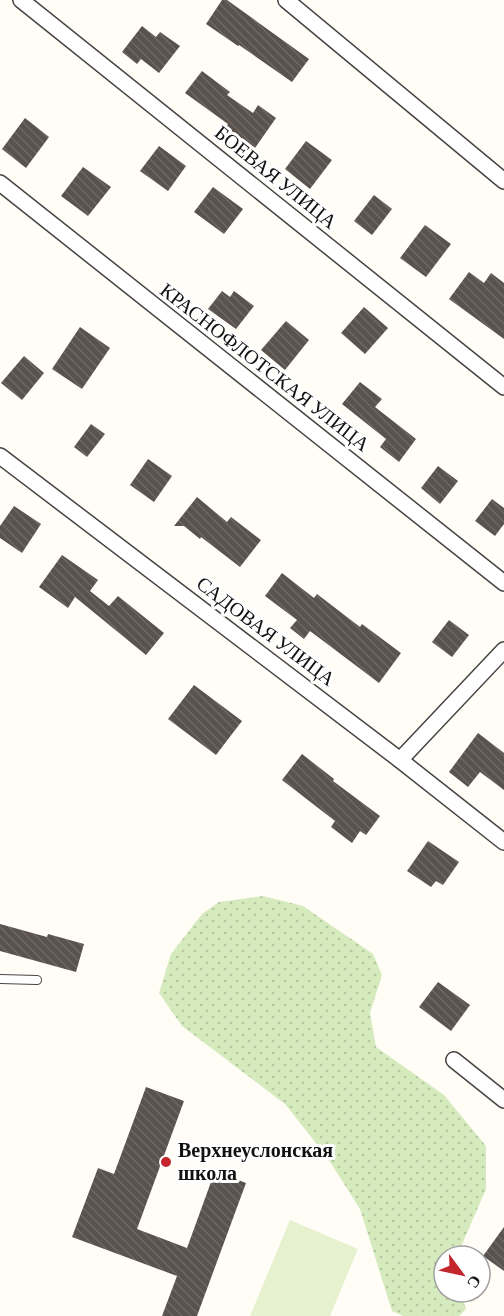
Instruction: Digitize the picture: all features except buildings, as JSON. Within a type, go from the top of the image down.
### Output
[{"type":"street","name":"БОЕВАЯ УЛИЦА","points":[[21,0],[504,387]]},
{"type":"street","points":[[286,0],[504,181]]},
{"type":"street","name":"КРАСНОФЛОТСКАЯ УЛИЦА","points":[[0,183],[504,583]]},
{"type":"street","name":"САДОВАЯ УЛИЦА","points":[[0,456],[400,760],[504,842]]},
{"type":"street","points":[[400,760],[504,650]]},
{"type":"street","points":[[454,1060],[504,1100]]},
{"type":"lane","points":[[0,979],[37,980]]},
{"type":"green space","points":[[263,896],[303,906],[373,954],[382,975],[370,1013],[376,1047],[444,1095],[486,1146],[486,1189],[462,1244],[432,1244],[432,1304],[464,1304],[466,1309],[459,1316],[403,1316],[392,1311],[360,1209],[327,1157],[285,1104],[182,1026],[159,993],[171,954],[202,914],[219,902]]},
{"type":"green space","points":[[290,1220],[358,1249],[330,1316],[250,1316]]},
{"type":"place","name":"Верхнеуслонская школа","points":[[166,1162]]}]
